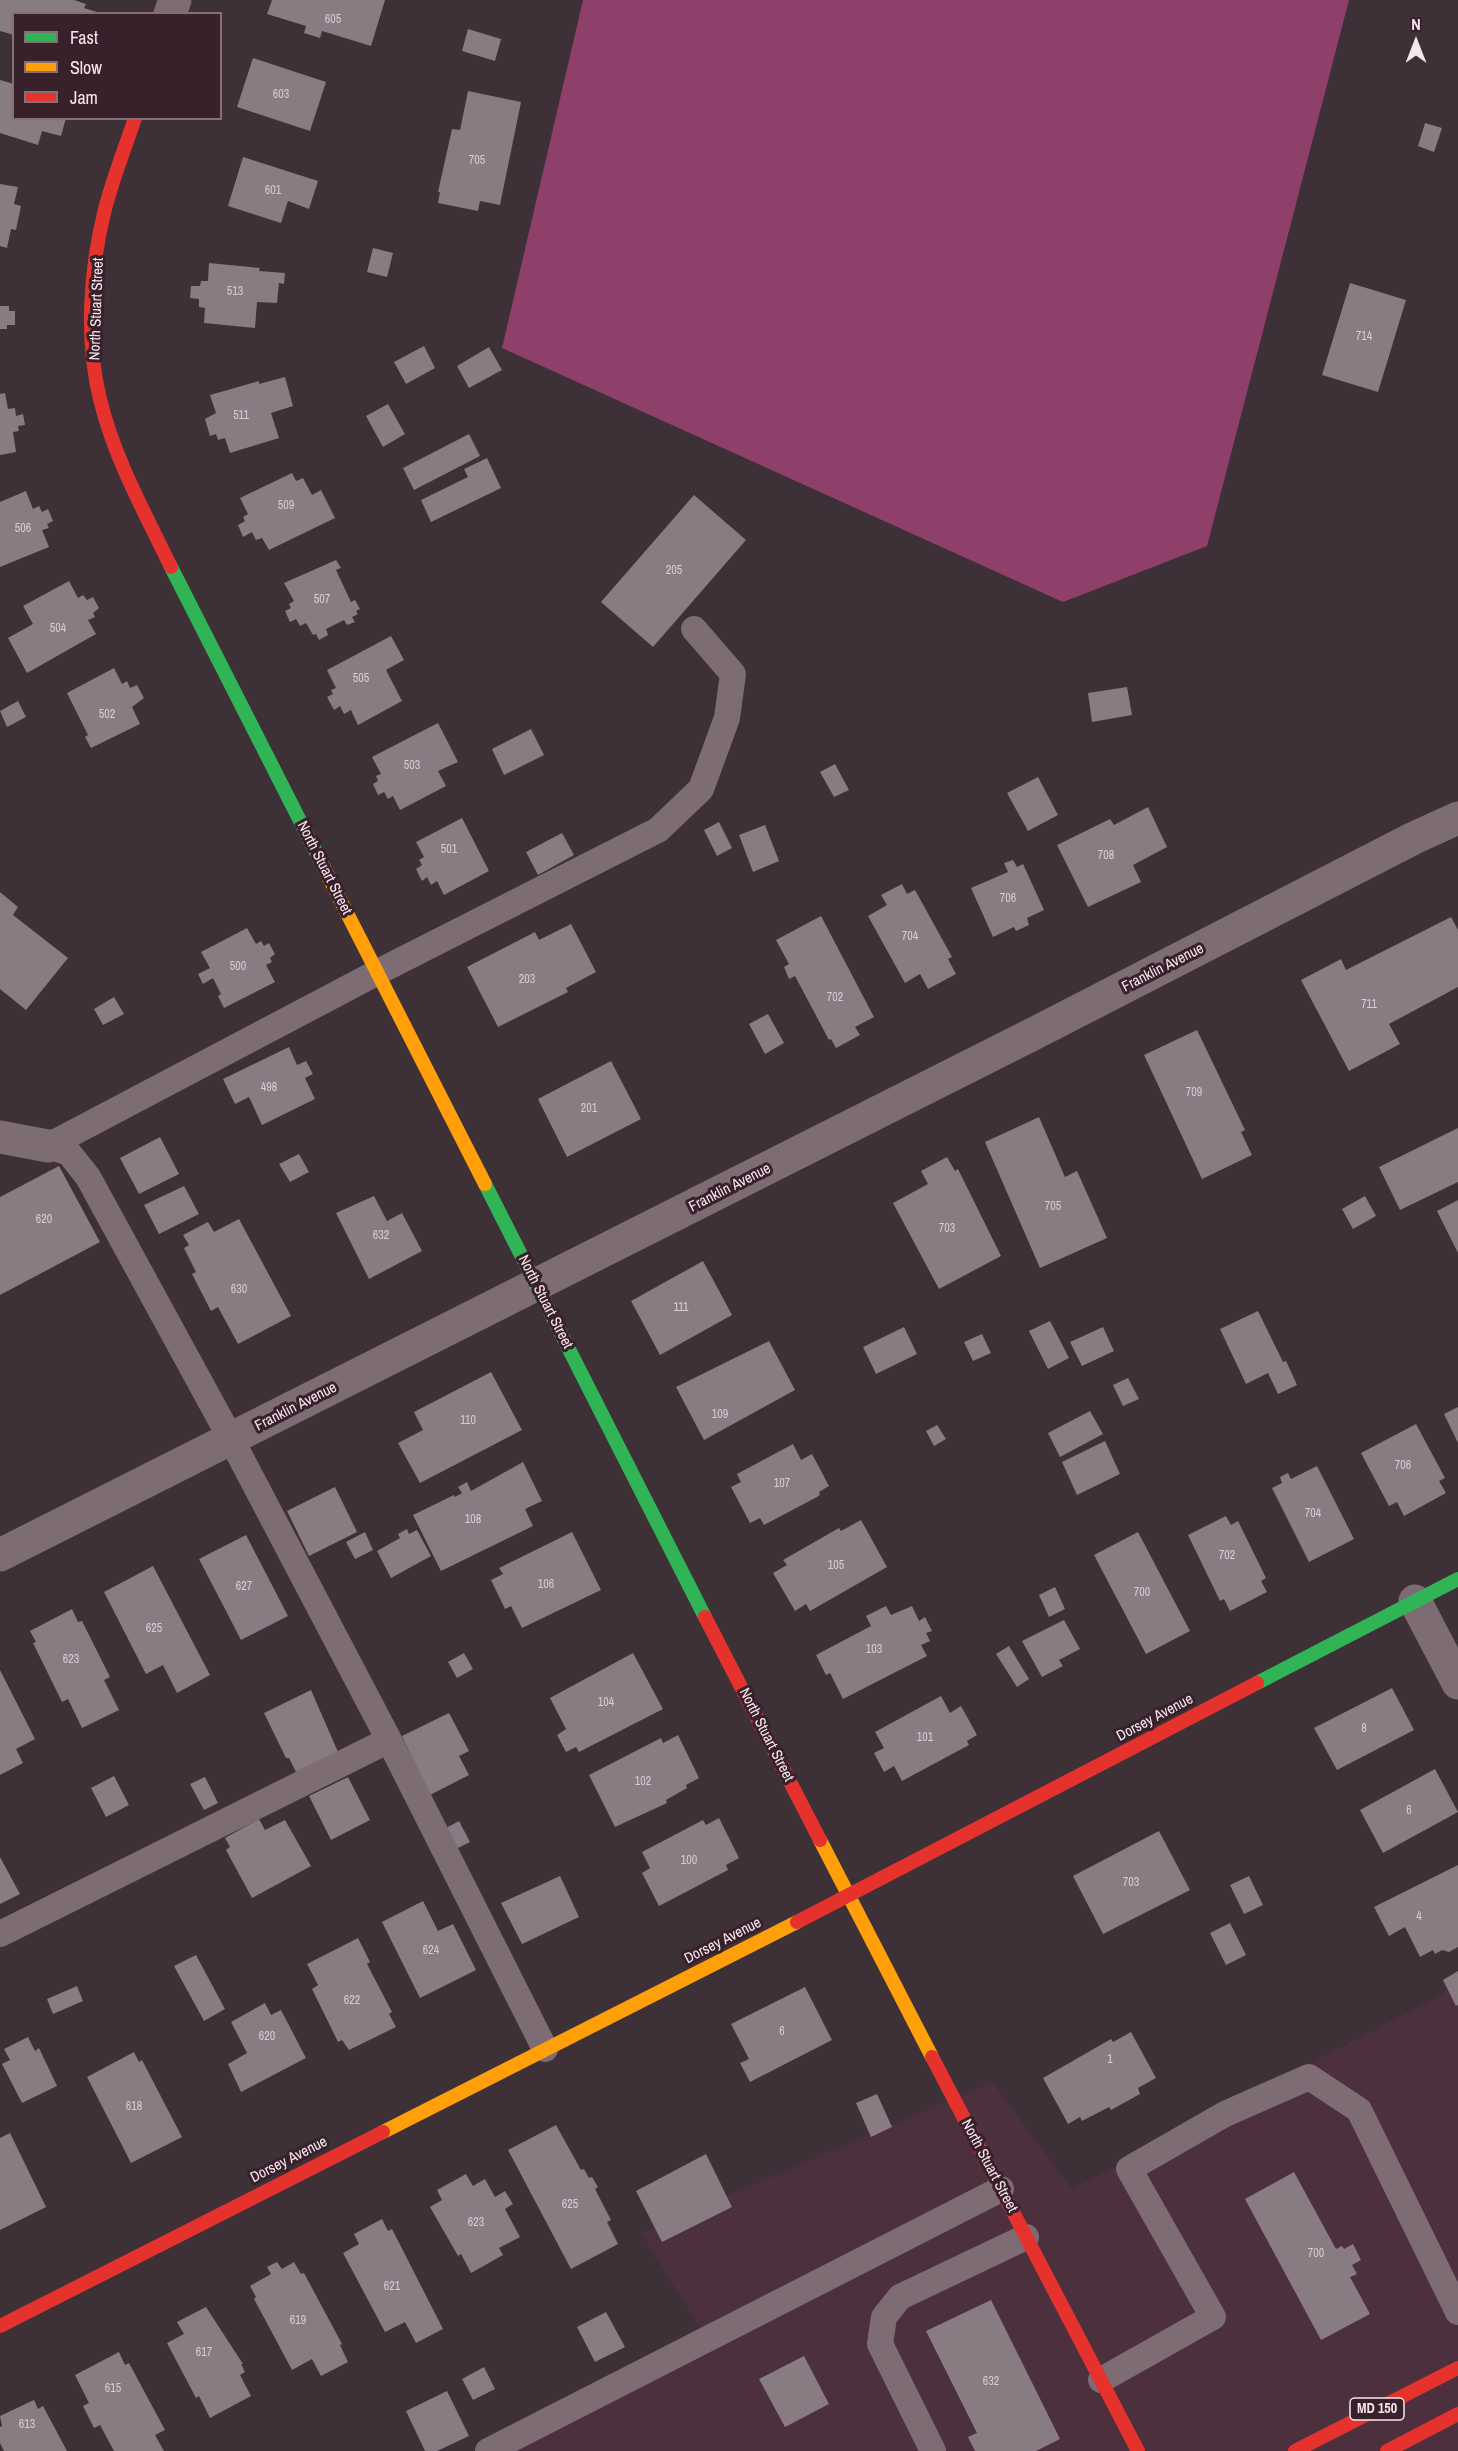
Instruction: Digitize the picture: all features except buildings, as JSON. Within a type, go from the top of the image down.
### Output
[{"type":"street","name":"North Stuart Street","points":[[134,120],[104,211],[95,275],[95,373],[105,416],[123,463],[181,589],[536,1286],[848,1896],[1138,2451]]},
{"type":"street","name":"Franklin Avenue","points":[[0,1555],[536,1286],[1291,903],[1414,838],[1458,818]]},
{"type":"street","points":[[0,1137],[48,1146]]},
{"type":"street","name":"Dorsey Avenue","points":[[0,2326],[848,1896],[1458,1579]]},
{"type":"street","points":[[1415,1600],[1458,1683]]},
{"type":"street","name":"MD 150","points":[[1295,2451],[1458,2368]]},
{"type":"street","name":"MD 150","points":[[1387,2451],[1458,2414]]},
{"type":"lane","points":[[48,1146],[378,972],[658,830],[701,789],[727,718],[733,674],[694,629]]},
{"type":"lane","points":[[48,1146],[69,1153],[88,1177],[231,1439],[389,1740],[545,2049]]},
{"type":"lane","points":[[0,1934],[389,1740]]},
{"type":"lane","points":[[1101,2380],[1213,2317],[1129,2169],[1225,2114],[1309,2077],[1359,2109],[1458,2312]]},
{"type":"lane","points":[[488,2451],[1001,2189]]},
{"type":"lane","points":[[933,2451],[880,2344],[884,2317],[900,2297],[1026,2237]]},
{"type":"shaded area","points":[[583,0],[1349,0],[1207,546],[1063,602],[502,348]]},
{"type":"shaded area","points":[[1458,1986],[1458,2451],[497,2451],[709,2342],[641,2233],[992,2082],[1072,2189]]},
{"type":"traffic: fast","points":[[171,567],[324,868]]},
{"type":"traffic: fast","points":[[485,1184],[705,1617]]},
{"type":"traffic: fast","points":[[1257,1683],[1458,1579]]},
{"type":"traffic: slow","points":[[324,868],[485,1184]]},
{"type":"traffic: slow","points":[[820,1840],[932,2057]]},
{"type":"traffic: slow","points":[[383,2132],[797,1922]]},
{"type":"traffic: jam","points":[[134,120],[112,186],[100,232],[91,304],[92,352],[100,399],[113,443],[171,567]]},
{"type":"traffic: jam","points":[[705,1617],[820,1840]]},
{"type":"traffic: jam","points":[[797,1922],[1257,1683]]},
{"type":"traffic: jam","points":[[932,2057],[1138,2451]]},
{"type":"traffic: jam","points":[[0,2326],[383,2132]]},
{"type":"traffic: jam","points":[[1295,2451],[1458,2368]]},
{"type":"traffic: jam","points":[[1387,2451],[1458,2414]]}]
